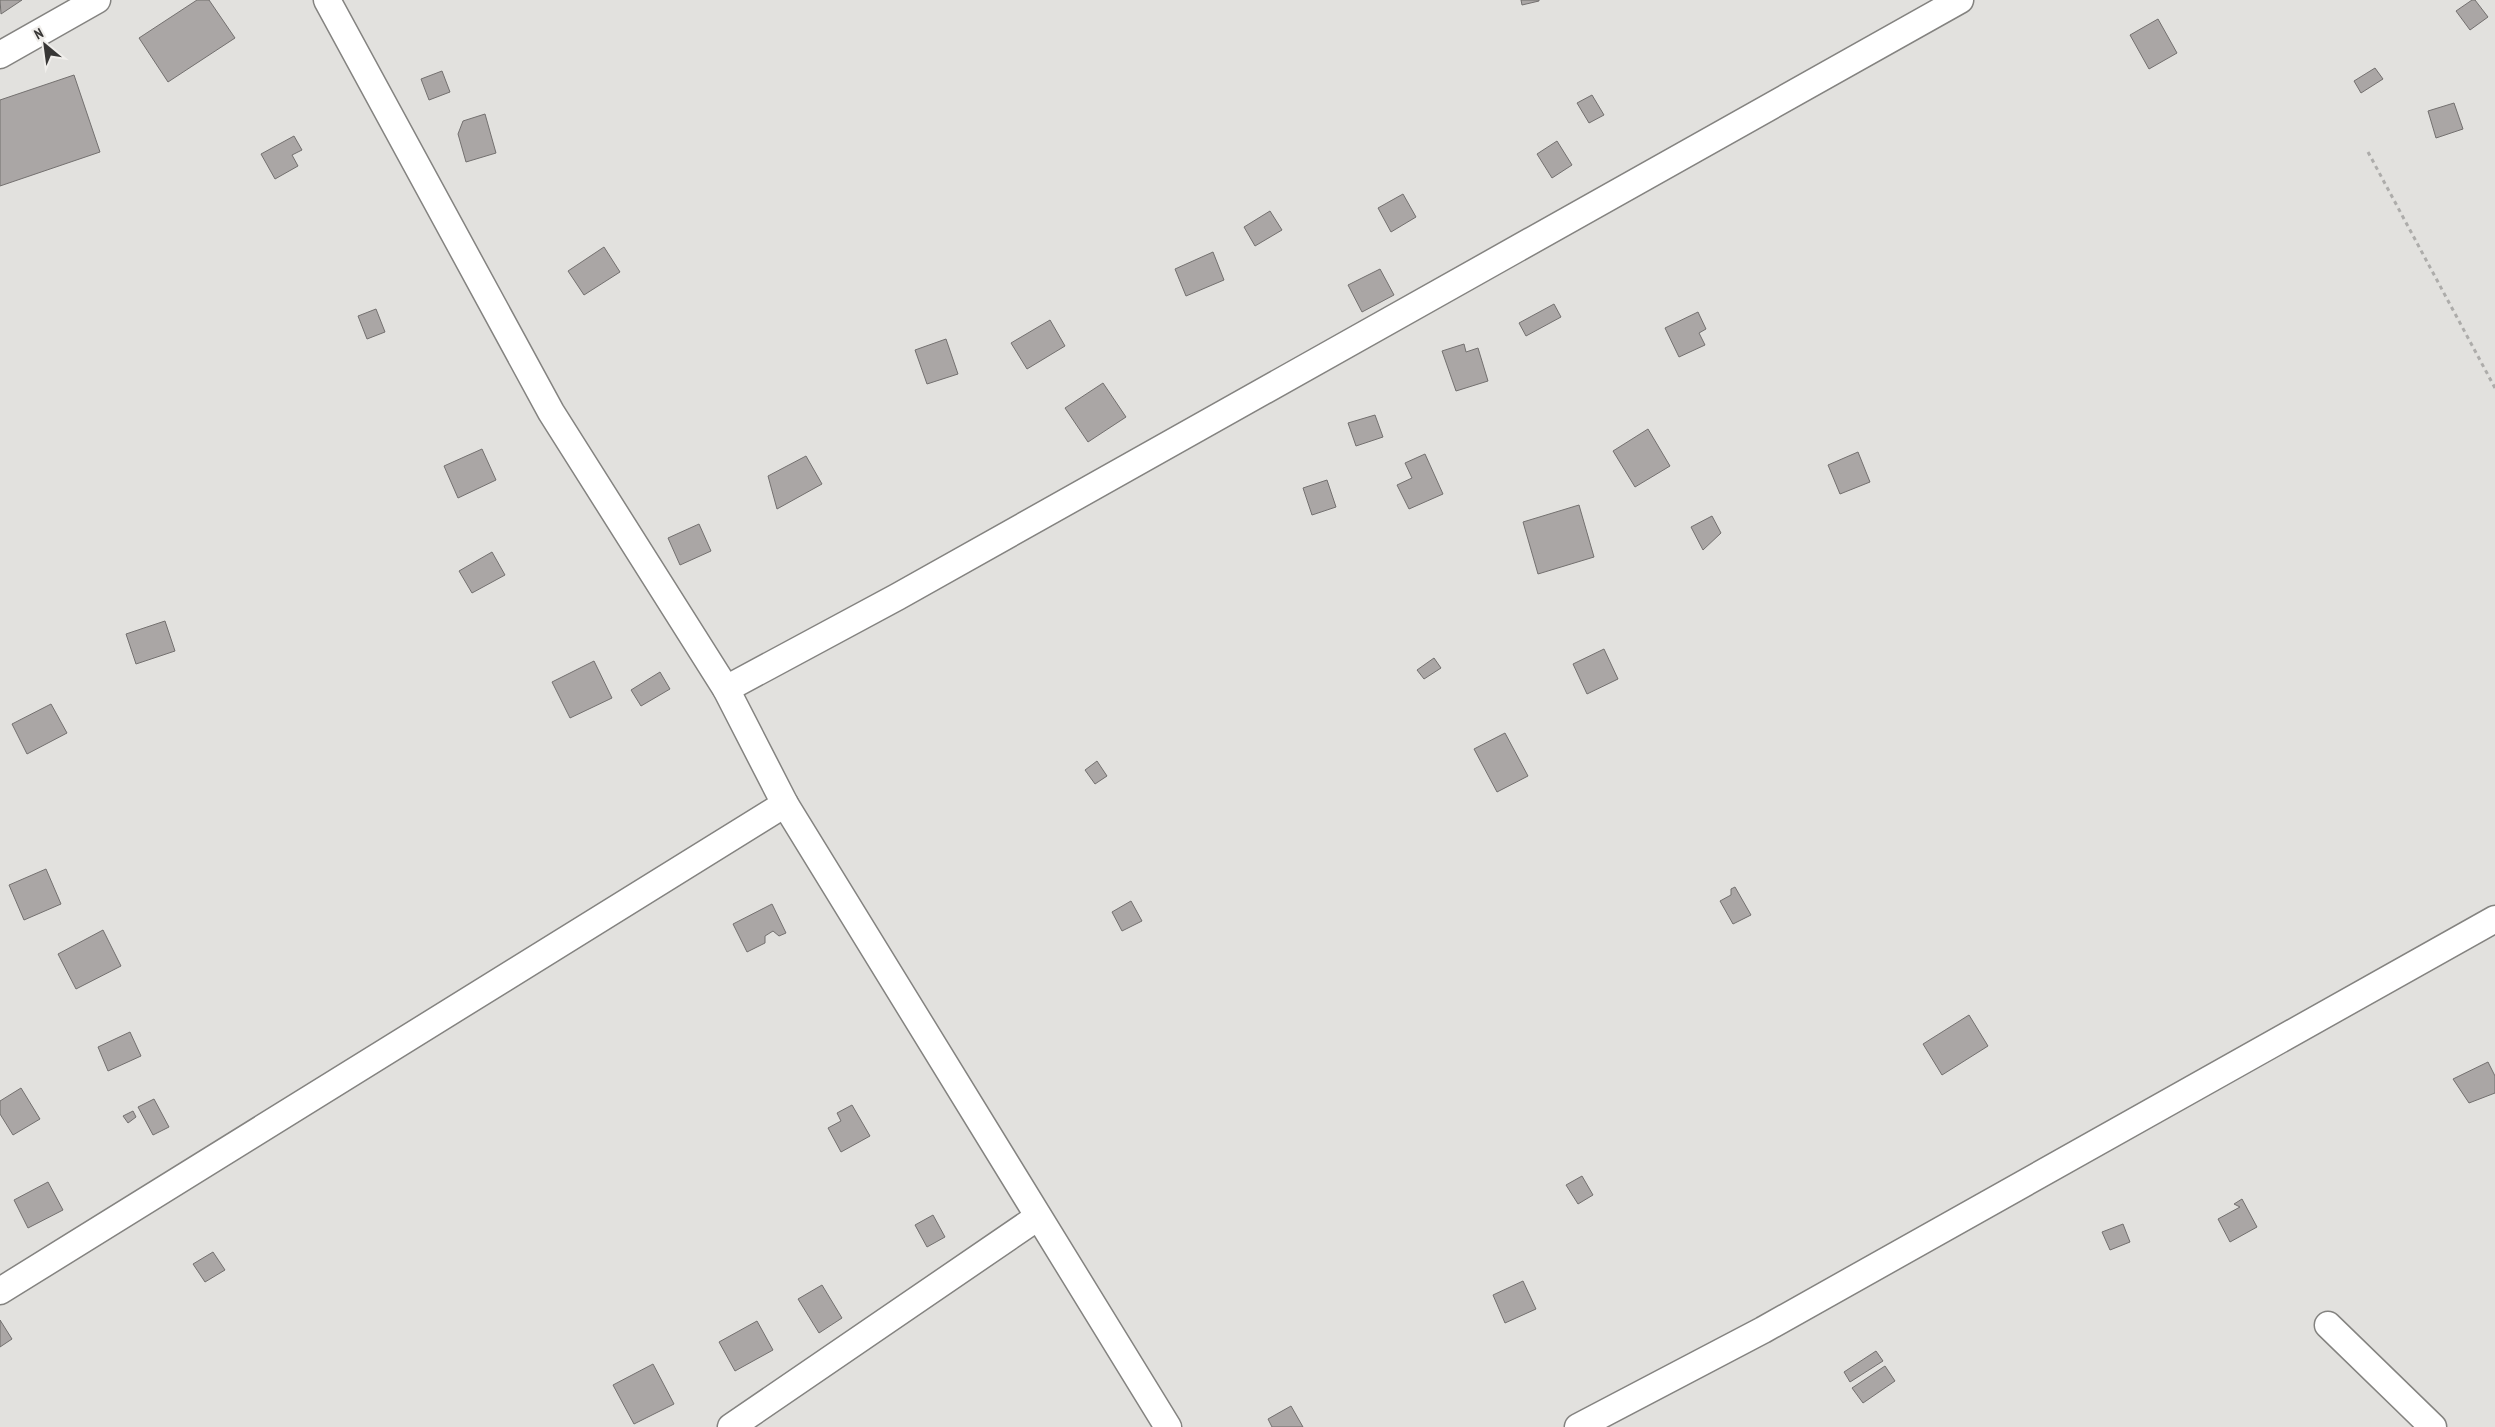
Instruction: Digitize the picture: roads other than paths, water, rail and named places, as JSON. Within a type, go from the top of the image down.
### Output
[{"type":"street","points":[[0,55],[97,0]]},
{"type":"street","points":[[327,0],[551,412],[726,689],[785,804],[1168,1427]]},
{"type":"street","points":[[726,689],[923,582],[1960,0]]},
{"type":"street","points":[[0,1290],[785,804]]},
{"type":"street","points":[[1578,1427],[1763,1330],[2495,919]]},
{"type":"street","points":[[731,1427],[1038,1217]]},
{"type":"street","points":[[2328,1325],[2432,1427]]}]
